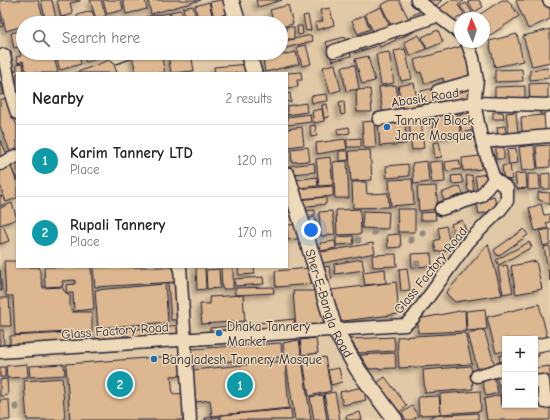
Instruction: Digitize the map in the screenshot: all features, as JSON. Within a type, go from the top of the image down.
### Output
[{"type":"street","points":[[231,0],[236,16]]},
{"type":"street","points":[[417,0],[454,29]]},
{"type":"street","points":[[334,51],[437,16]]},
{"type":"street","name":"Glass Factory Road","points":[[0,352],[405,325],[413,318],[469,241],[507,201],[507,188],[494,179],[482,142],[474,104],[477,80],[473,58],[469,48]]},
{"type":"street","points":[[4,54],[12,98],[16,110]]},
{"type":"street","points":[[250,60],[254,72]]},
{"type":"street","points":[[438,90],[477,80]]},
{"type":"street","name":"Abasik Road","points":[[379,119],[474,104],[550,105]]},
{"type":"street","points":[[482,142],[550,136]]},
{"type":"street","points":[[0,164],[16,156]]},
{"type":"street","name":"Sher-E-Bangla Road","points":[[288,178],[335,330],[358,370],[395,420]]},
{"type":"street","points":[[441,209],[481,196],[494,179]]},
{"type":"street","points":[[180,268],[190,420]]},
{"type":"street","points":[[538,345],[550,342]]},
{"type":"street","points":[[477,376],[502,369]]},
{"type":"street","points":[[538,382],[543,381],[545,402],[550,401]]},
{"type":"shaded area","points":[[0,0],[409,0],[454,26],[454,48],[476,48],[471,114],[521,170],[550,263],[550,420],[0,420]]},
{"type":"building","points":[[38,0],[43,16],[16,16],[16,28],[6,31],[0,8],[0,1]]},
{"type":"building","points":[[41,0],[52,0],[55,16],[44,16]]},
{"type":"building","points":[[57,0],[80,0],[70,3],[73,14],[61,16]]},
{"type":"building","points":[[90,0],[101,0],[106,16],[95,16]]},
{"type":"building","points":[[103,0],[121,0],[123,10],[107,14]]},
{"type":"building","points":[[123,0],[145,0],[147,9],[126,14]]},
{"type":"building","points":[[148,0],[201,0],[151,14]]},
{"type":"building","points":[[230,0],[234,16],[214,16],[210,2]]},
{"type":"building","points":[[256,0],[282,0],[258,7]]},
{"type":"building","points":[[391,0],[399,0],[415,31],[398,39],[381,5]]},
{"type":"building","points":[[424,0],[442,0],[433,9]]},
{"type":"building","points":[[451,0],[465,0],[458,5],[463,12],[454,12],[454,20],[450,23],[440,8]]},
{"type":"building","points":[[471,0],[479,0],[483,7],[474,12],[468,2]]},
{"type":"building","points":[[502,0],[508,0],[519,16],[490,35],[490,12],[483,12]]},
{"type":"building","points":[[546,0],[550,8],[550,19],[528,29],[516,1]]},
{"type":"building","points":[[209,2],[212,16],[197,16],[195,6]]},
{"type":"building","points":[[466,3],[472,12],[465,12],[460,6]]},
{"type":"building","points":[[288,5],[293,24],[288,25],[288,16],[272,16],[270,10]]},
{"type":"building","points":[[193,6],[195,16],[185,16],[183,8]]},
{"type":"building","points":[[381,7],[396,40],[380,47],[365,14]]},
{"type":"building","points":[[330,8],[334,25],[317,30],[315,23],[323,21],[320,10]]},
{"type":"building","points":[[181,10],[182,16],[171,16],[170,12]]},
{"type":"building","points":[[424,10],[430,23],[415,29],[410,16]]},
{"type":"building","points":[[92,11],[94,16],[77,16]]},
{"type":"building","points":[[169,13],[170,16],[156,16]]},
{"type":"building","points":[[308,15],[311,30],[306,31],[303,16]]},
{"type":"building","points":[[364,15],[370,29],[358,34],[352,21]]},
{"type":"building","points":[[0,16],[3,26],[0,27]]},
{"type":"building","points":[[297,26],[302,26],[303,34],[298,35]]},
{"type":"building","points":[[288,27],[294,27],[294,39],[288,39]]},
{"type":"building","points":[[550,29],[550,62],[532,66],[523,36]]},
{"type":"building","points":[[438,30],[443,42],[427,49],[422,37]]},
{"type":"building","points":[[16,32],[16,48],[14,48],[11,33]]},
{"type":"building","points":[[371,32],[376,46],[355,53],[350,39]]},
{"type":"building","points":[[517,34],[523,61],[495,67],[490,41]]},
{"type":"building","points":[[311,35],[313,41],[288,47],[288,40]]},
{"type":"building","points":[[419,35],[426,49],[410,56],[404,42]]},
{"type":"building","points":[[345,37],[351,56],[332,61],[326,42]]},
{"type":"building","points":[[306,45],[311,64],[302,66],[297,47]]},
{"type":"building","points":[[456,48],[474,48],[482,74],[445,85],[443,78],[425,84],[421,72],[418,73],[414,60]]},
{"type":"building","points":[[405,49],[412,79],[401,81],[394,51]]},
{"type":"building","points":[[11,52],[13,66],[9,67],[6,53]]},
{"type":"building","points":[[296,52],[299,64],[265,72],[263,60],[288,60],[288,54]]},
{"type":"building","points":[[389,52],[394,83],[381,85],[376,54]]},
{"type":"building","points":[[368,56],[375,81],[362,84],[355,59]]},
{"type":"building","points":[[17,60],[55,60],[58,72],[27,72],[23,61],[18,63]]},
{"type":"building","points":[[57,60],[80,60],[81,64],[60,70]]},
{"type":"building","points":[[112,60],[117,72],[78,72]]},
{"type":"building","points":[[133,60],[162,60],[165,72],[136,72]]},
{"type":"building","points":[[169,60],[192,60],[194,71],[171,72]]},
{"type":"building","points":[[23,63],[24,72],[16,72],[16,86],[14,86],[13,71],[17,70],[17,64]]},
{"type":"building","points":[[248,64],[249,72],[215,72],[214,67]]},
{"type":"building","points":[[335,64],[341,90],[330,93],[323,67]]},
{"type":"building","points":[[355,65],[359,89],[346,91],[342,67]]},
{"type":"building","points":[[548,68],[549,78],[530,80],[530,70]]},
{"type":"building","points":[[522,69],[523,81],[495,82],[495,70]]},
{"type":"building","points":[[301,72],[302,80],[297,80],[298,87],[288,88],[288,73]]},
{"type":"building","points":[[0,81],[4,94],[0,95]]},
{"type":"building","points":[[414,83],[419,109],[403,112],[398,86]]},
{"type":"building","points":[[548,83],[548,100],[530,101],[529,84]]},
{"type":"building","points":[[477,84],[480,97],[443,105],[440,92]]},
{"type":"building","points":[[396,85],[400,112],[383,114],[379,87]]},
{"type":"building","points":[[525,86],[525,100],[495,102],[495,87]]},
{"type":"building","points":[[435,88],[439,106],[425,109],[421,91]]},
{"type":"building","points":[[370,89],[372,112],[357,112],[356,90]]},
{"type":"building","points":[[290,93],[291,102],[288,102],[288,94]]},
{"type":"building","points":[[327,94],[328,101],[312,103],[311,96]]},
{"type":"building","points":[[6,98],[16,123],[16,152],[11,154],[0,126],[0,100]]},
{"type":"building","points":[[344,101],[345,114],[341,115],[339,102]]},
{"type":"building","points":[[306,103],[307,112],[288,115],[288,106]]},
{"type":"building","points":[[327,104],[329,117],[324,118],[322,105]]},
{"type":"building","points":[[540,108],[545,108],[545,114],[540,114]]},
{"type":"building","points":[[322,109],[324,121],[314,123],[312,111]]},
{"type":"building","points":[[482,110],[486,127],[462,133],[458,115]]},
{"type":"building","points":[[457,112],[461,135],[435,139],[432,115]]},
{"type":"building","points":[[493,112],[503,112],[504,119],[493,119]]},
{"type":"building","points":[[516,112],[519,142],[510,143],[506,113]]},
{"type":"building","points":[[310,114],[311,122],[288,125],[288,117]]},
{"type":"building","points":[[544,115],[546,140],[523,142],[521,117]]},
{"type":"building","points":[[405,119],[406,144],[380,146],[378,121]]},
{"type":"building","points":[[421,120],[424,148],[412,150],[409,121]]},
{"type":"building","points":[[374,121],[376,148],[364,148],[362,122]]},
{"type":"building","points":[[315,125],[317,136],[311,137],[310,126]]},
{"type":"building","points":[[505,126],[507,142],[499,143],[497,127]]},
{"type":"building","points":[[302,127],[304,145],[288,147],[288,129]]},
{"type":"building","points":[[349,127],[350,133],[338,135],[337,129]]},
{"type":"building","points":[[361,138],[361,147],[347,147],[347,139]]},
{"type":"building","points":[[345,139],[347,149],[317,154],[316,143]]},
{"type":"building","points":[[0,140],[8,156],[0,160]]},
{"type":"building","points":[[439,142],[442,157],[435,158],[433,143]]},
{"type":"building","points":[[534,145],[537,169],[522,171],[519,147]]},
{"type":"building","points":[[550,145],[550,167],[538,168],[536,146]]},
{"type":"building","points":[[308,147],[310,161],[292,162],[291,149]]},
{"type":"building","points":[[496,147],[504,147],[504,159],[496,159]]},
{"type":"building","points":[[516,148],[518,163],[509,164],[507,149]]},
{"type":"building","points":[[370,150],[372,180],[351,181],[349,151]]},
{"type":"building","points":[[339,151],[348,151],[349,160],[339,161]]},
{"type":"building","points":[[480,156],[482,169],[463,171],[462,158]]},
{"type":"building","points":[[330,157],[333,185],[319,186],[316,159]]},
{"type":"building","points":[[16,159],[16,178],[9,162]]},
{"type":"building","points":[[459,160],[461,169],[446,171],[445,162]]},
{"type":"building","points":[[347,161],[349,198],[335,198],[333,162]]},
{"type":"building","points":[[427,161],[429,182],[414,184],[412,163]]},
{"type":"building","points":[[443,161],[445,182],[432,183],[429,162]]},
{"type":"building","points":[[10,163],[16,180],[16,198],[6,202],[0,185],[0,167]]},
{"type":"building","points":[[314,163],[315,172],[290,174],[289,166]]},
{"type":"building","points":[[408,164],[409,176],[387,178],[386,166]]},
{"type":"building","points":[[510,165],[512,179],[504,181],[502,166]]},
{"type":"building","points":[[526,173],[527,188],[517,189],[515,174]]},
{"type":"building","points":[[550,173],[550,189],[542,189],[541,174]]},
{"type":"building","points":[[486,174],[487,188],[477,189],[475,176]]},
{"type":"building","points":[[528,174],[539,174],[540,189],[528,190]]},
{"type":"building","points":[[461,175],[463,183],[452,184],[451,176]]},
{"type":"building","points":[[472,175],[474,191],[468,191],[466,176]]},
{"type":"building","points":[[317,177],[318,186],[297,188],[296,180]]},
{"type":"building","points":[[412,179],[414,204],[391,206],[389,180]]},
{"type":"building","points":[[352,182],[366,182],[367,194],[388,193],[389,207],[353,208]]},
{"type":"building","points":[[333,186],[333,196],[299,199],[298,189]]},
{"type":"building","points":[[436,186],[438,209],[419,211],[417,187]]},
{"type":"building","points":[[460,186],[465,198],[446,205],[441,193]]},
{"type":"building","points":[[538,192],[550,193],[550,205],[538,199]]},
{"type":"building","points":[[3,196],[6,203],[0,206],[0,197]]},
{"type":"building","points":[[494,196],[498,210],[479,214],[476,200]]},
{"type":"building","points":[[326,197],[326,204],[300,207],[299,200]]},
{"type":"building","points":[[12,203],[16,219],[0,225],[0,208]]},
{"type":"building","points":[[541,204],[544,215],[550,214],[550,222],[546,223],[548,228],[535,231],[529,208]]},
{"type":"building","points":[[360,209],[361,234],[337,235],[336,210]]},
{"type":"building","points":[[397,209],[415,209],[415,232],[398,232]]},
{"type":"building","points":[[315,210],[315,215],[304,216],[304,211]]},
{"type":"building","points":[[332,211],[335,234],[321,236],[319,212]]},
{"type":"building","points":[[363,211],[389,212],[388,229],[362,228]]},
{"type":"building","points":[[435,212],[436,220],[420,220],[420,213]]},
{"type":"building","points":[[315,217],[317,231],[309,233],[307,219]]},
{"type":"building","points":[[462,220],[467,233],[456,237],[451,224]]},
{"type":"building","points":[[302,224],[303,238],[288,240],[288,225]]},
{"type":"building","points":[[446,226],[451,249],[436,252],[434,241],[440,239],[438,228]]},
{"type":"building","points":[[4,227],[9,241],[0,244],[0,228]]},
{"type":"building","points":[[524,229],[528,235],[498,256],[494,250]]},
{"type":"building","points":[[550,229],[550,244],[543,246],[540,231]]},
{"type":"building","points":[[400,234],[401,247],[388,248],[387,235]]},
{"type":"building","points":[[353,236],[354,244],[336,245],[336,237]]},
{"type":"building","points":[[335,241],[336,248],[321,251],[320,243]]},
{"type":"building","points":[[529,242],[532,247],[499,265],[496,260]]},
{"type":"building","points":[[373,243],[375,253],[318,264],[316,253]]},
{"type":"building","points":[[488,244],[502,295],[455,302],[446,293]]},
{"type":"building","points":[[550,246],[550,281],[544,247]]},
{"type":"building","points":[[431,253],[432,266],[412,267],[411,254]]},
{"type":"building","points":[[396,254],[397,266],[373,267],[372,255]]},
{"type":"building","points":[[362,259],[364,270],[335,274],[334,264]]},
{"type":"building","points":[[4,261],[16,261],[16,268],[39,268],[43,288],[62,287],[70,296],[70,307],[72,312],[92,312],[92,343],[69,345],[69,332],[15,335],[13,296],[6,296]]},
{"type":"building","points":[[536,261],[542,289],[516,294],[511,266]]},
{"type":"building","points":[[507,265],[513,292],[503,294],[498,267]]},
{"type":"building","points":[[329,266],[332,279],[324,281],[320,268]]},
{"type":"building","points":[[44,268],[91,268],[94,309],[74,311],[73,293],[67,293],[66,285],[75,284],[75,280],[62,281],[63,286],[45,287]]},
{"type":"building","points":[[93,268],[174,268],[175,282],[95,287]]},
{"type":"building","points":[[196,268],[205,268],[206,289],[197,290]]},
{"type":"building","points":[[221,268],[233,268],[233,289],[222,289]]},
{"type":"building","points":[[238,268],[254,268],[255,274],[239,275]]},
{"type":"building","points":[[310,268],[312,284],[276,287],[275,271]]},
{"type":"building","points":[[407,268],[410,290],[401,291],[399,269]]},
{"type":"building","points":[[219,269],[220,288],[207,289],[206,270]]},
{"type":"building","points":[[385,269],[386,283],[365,285],[363,272]]},
{"type":"building","points":[[0,270],[2,291],[0,291]]},
{"type":"building","points":[[263,277],[264,284],[235,286],[234,279]]},
{"type":"building","points":[[183,282],[186,319],[171,320],[168,283]]},
{"type":"building","points":[[396,282],[399,314],[335,322],[331,290]]},
{"type":"building","points":[[165,284],[168,322],[98,328],[95,290]]},
{"type":"building","points":[[273,287],[274,293],[235,295],[235,288]]},
{"type":"building","points":[[293,291],[318,291],[330,324],[296,328]]},
{"type":"building","points":[[243,295],[245,321],[202,324],[200,304],[210,304],[209,297]]},
{"type":"building","points":[[0,298],[9,298],[11,326],[0,326]]},
{"type":"building","points":[[539,304],[548,340],[538,342],[538,336],[502,336],[502,352],[496,353],[487,317]]},
{"type":"building","points":[[485,309],[487,329],[467,331],[466,311]]},
{"type":"building","points":[[465,310],[466,331],[418,333],[418,319]]},
{"type":"building","points":[[294,319],[295,334],[212,342],[210,328]]},
{"type":"building","points":[[181,325],[182,335],[128,340],[127,330]]},
{"type":"building","points":[[0,330],[3,330],[4,347],[0,347]]},
{"type":"building","points":[[123,330],[125,340],[98,343],[97,332]]},
{"type":"building","points":[[484,330],[496,369],[479,374],[468,334]]},
{"type":"building","points":[[67,333],[68,344],[10,347],[10,336]]},
{"type":"building","points":[[465,333],[472,364],[399,368],[397,337]]},
{"type":"building","points":[[394,337],[395,351],[359,353],[350,339]]},
{"type":"building","points":[[316,338],[318,353],[302,355],[300,340]]},
{"type":"building","points":[[299,340],[311,420],[295,420],[283,343]]},
{"type":"building","points":[[281,343],[282,357],[193,364],[192,349]]},
{"type":"building","points":[[395,353],[396,368],[369,369],[360,355]]},
{"type":"building","points":[[187,355],[188,375],[171,376],[173,394],[187,393],[189,420],[70,420],[66,364]]},
{"type":"building","points":[[502,355],[502,366],[501,366],[499,356]]},
{"type":"building","points":[[325,357],[331,391],[309,396],[303,361]]},
{"type":"building","points":[[285,361],[289,408],[212,416],[210,400],[196,402],[192,370]]},
{"type":"building","points":[[27,364],[28,377],[7,378],[6,366]]},
{"type":"building","points":[[64,364],[65,375],[30,377],[29,366]]},
{"type":"building","points":[[471,366],[473,389],[425,393],[423,370]]},
{"type":"building","points":[[550,366],[550,376],[538,377],[538,368]]},
{"type":"building","points":[[0,367],[5,367],[5,377],[0,377]]},
{"type":"building","points":[[339,368],[342,382],[331,385],[328,370]]},
{"type":"building","points":[[502,372],[502,384],[498,385],[496,373]]},
{"type":"building","points":[[493,373],[498,393],[486,396],[481,376]]},
{"type":"building","points":[[385,377],[407,406],[400,412],[377,383]]},
{"type":"building","points":[[62,378],[65,420],[27,420],[24,381]]},
{"type":"building","points":[[7,379],[8,395],[0,396],[0,380]]},
{"type":"building","points":[[502,386],[502,403],[499,387]]},
{"type":"building","points":[[363,387],[366,400],[343,405],[340,392]]},
{"type":"building","points":[[480,391],[481,411],[441,414],[440,394]]},
{"type":"building","points":[[335,392],[340,420],[329,420],[324,394]]},
{"type":"building","points":[[544,394],[550,403],[550,420],[487,420],[484,399],[500,395],[502,408],[538,408],[538,395]]},
{"type":"building","points":[[323,395],[327,420],[314,420],[310,397]]},
{"type":"building","points":[[439,396],[441,414],[419,415],[418,397]]},
{"type":"building","points":[[0,400],[9,400],[10,420],[0,420]]},
{"type":"building","points":[[412,406],[418,416],[412,420],[406,420],[402,413]]},
{"type":"building","points":[[291,409],[292,420],[221,420],[221,415]]},
{"type":"building","points":[[360,412],[362,420],[347,420],[346,416]]},
{"type":"building","points":[[478,413],[478,420],[431,420],[431,416]]},
{"type":"building","points":[[220,417],[220,420],[205,420],[205,418]]},
{"type":"place","name":"Tannery Block Jame Mosque","points":[[387,127]]},
{"type":"place","name":"Dhaka Tannery Market","points":[[219,333]]},
{"type":"place","name":"Bangladesh Tannery Mosque","points":[[154,359]]},
{"type":"place","name":"Rupali Tannery","points":[[120,384]]},
{"type":"place","name":"Karim Tannery LTD","points":[[240,385]]}]
